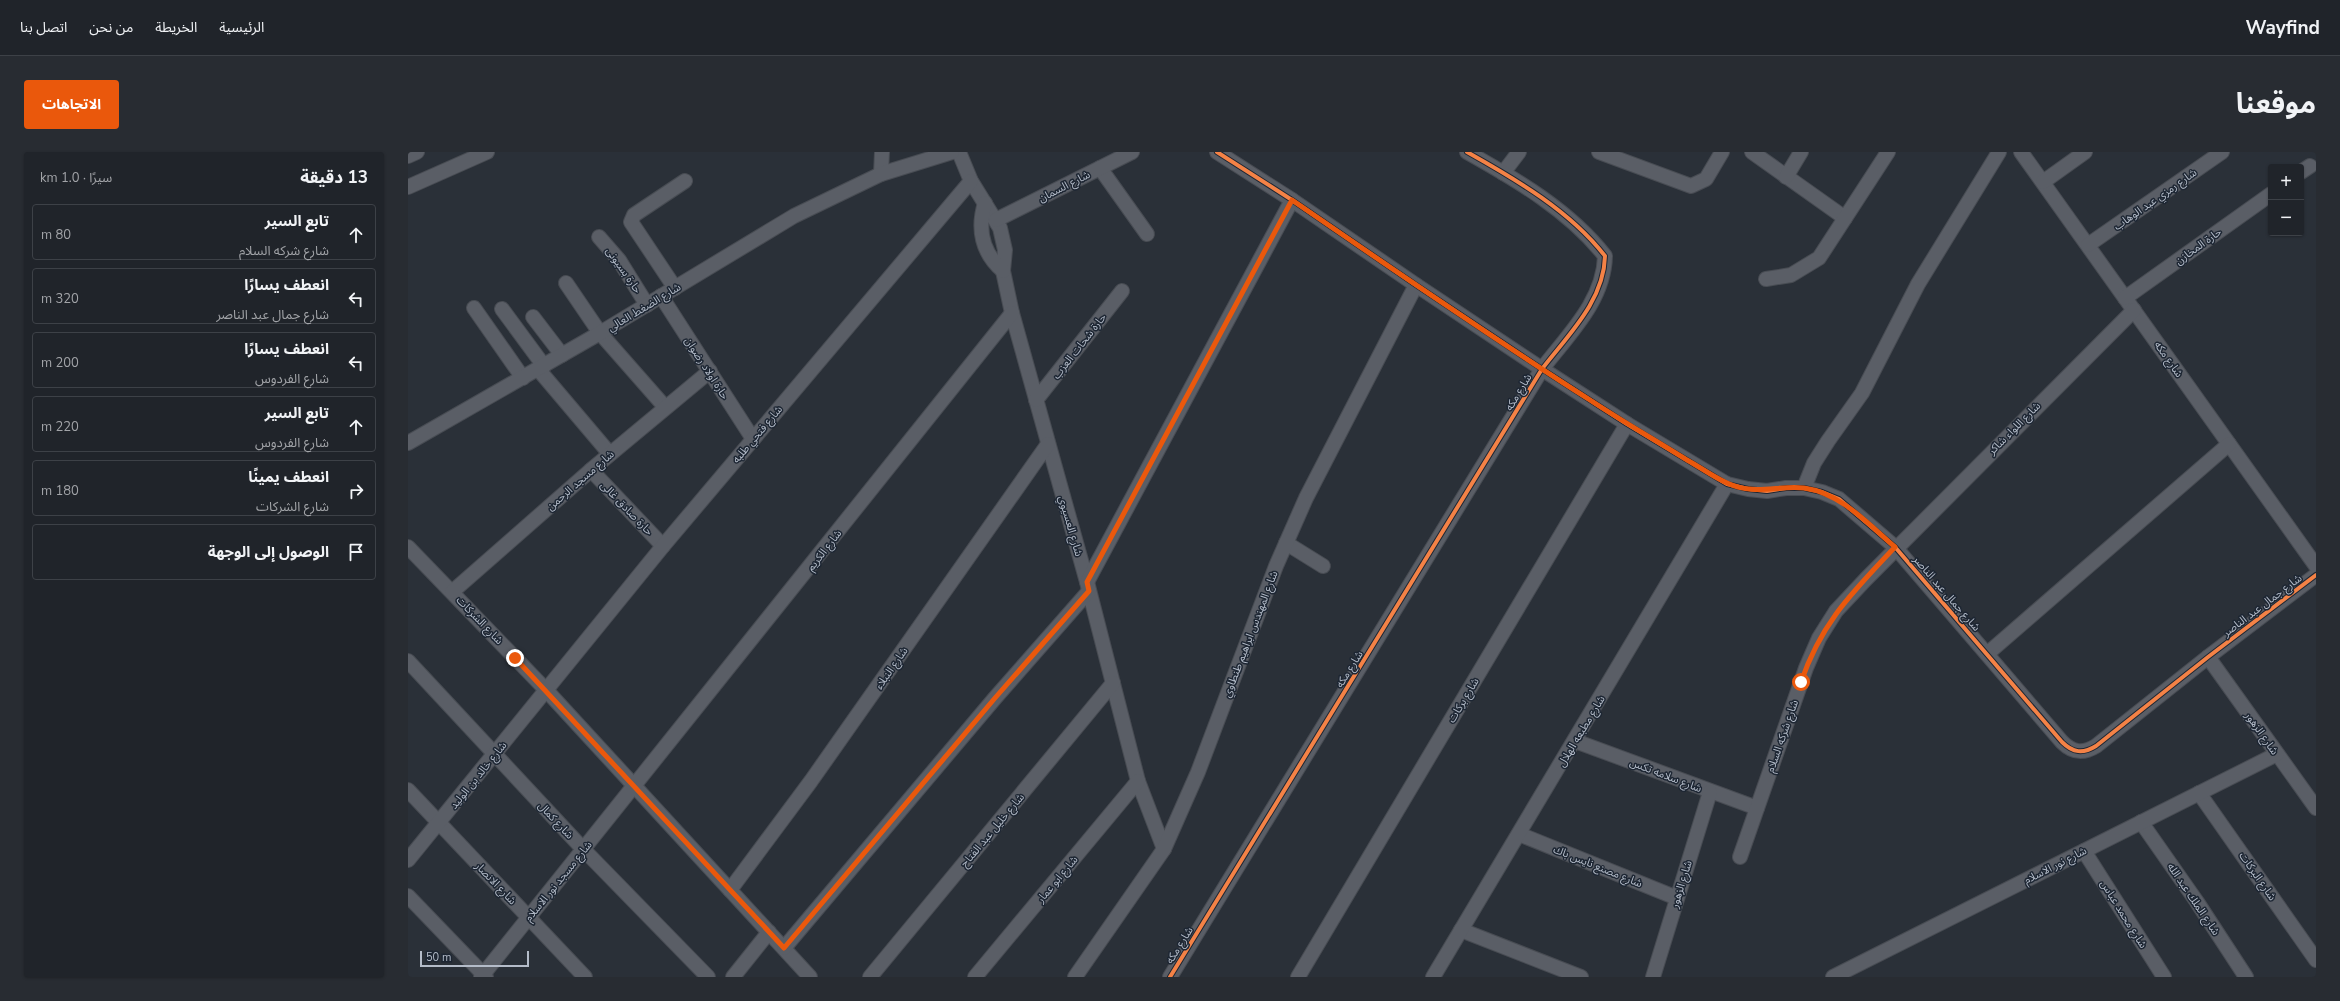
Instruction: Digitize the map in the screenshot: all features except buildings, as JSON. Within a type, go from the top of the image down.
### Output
[{"type":"street","points":[[408,156],[417,152]]},
{"type":"street","points":[[408,187],[487,152]]},
{"type":"street","points":[[881,174],[882,152]]},
{"type":"street","name":"شارع الضغط العالي","points":[[408,443],[600,334],[794,216],[881,174],[952,152]]},
{"type":"street","name":"شارع العسيوي","points":[[959,152],[971,181],[996,220],[1003,238],[1003,271],[1012,313],[1088,586],[1138,780],[1164,849]]},
{"type":"street","name":"شارع السمان","points":[[996,220],[1132,152]]},
{"type":"street","name":"شارع مكه","points":[[1170,977],[1542,369],[1590,308],[1603,278],[1605,256],[1592,239],[1534,192],[1503,172],[1467,152]]},
{"type":"street","points":[[1503,172],[1519,152]]},
{"type":"street","points":[[1599,152],[1691,186],[1706,179],[1722,152]]},
{"type":"street","points":[[1752,152],[1845,218]]},
{"type":"street","points":[[1786,176],[1801,152]]},
{"type":"street","points":[[1766,279],[1791,275],[1819,258],[1888,152]]},
{"type":"street","points":[[1804,488],[1814,463],[1828,440],[1862,393],[1918,284],[1999,152]]},
{"type":"street","name":"شارع مكه","points":[[2021,152],[2316,566]]},
{"type":"street","points":[[2043,182],[2086,152]]},
{"type":"street","name":"شارع رمزي عبد الوهاب","points":[[2088,245],[2222,152]]},
{"type":"street","name":"شارع جمال عبد الناصر","points":[[1222,153],[1542,369],[1627,424],[1727,484],[1748,489],[1767,491],[1786,488],[1804,488],[1822,492],[1839,499],[1895,547],[2068,748],[2082,752],[2096,746],[2208,657],[2316,575]]},
{"type":"street","points":[[1100,168],[1147,234]]},
{"type":"street","points":[[675,288],[631,222],[634,215],[685,181]]},
{"type":"street","name":"شارع فتحي طلبه","points":[[547,691],[663,546],[971,181]]},
{"type":"street","name":"حارة المخازن","points":[[2130,304],[2268,196]]},
{"type":"street","points":[[784,948],[1088,586],[1292,200]]},
{"type":"street","name":"شارع العسيوي","points":[[985,203],[981,215],[982,240],[993,262],[1003,271]]},
{"type":"street","name":"حارة بسيونى","points":[[599,237],[619,260],[647,305]]},
{"type":"street","points":[[566,283],[600,334],[665,407]]},
{"type":"street","name":"شارع المهندس ابراهيم طنطاوي","points":[[1075,977],[1164,849],[1198,772],[1248,638],[1286,543],[1306,498],[1416,285]]},
{"type":"street","name":"حارة شحات العزب","points":[[1036,400],[1122,291]]},
{"type":"street","name":"حارة اولاد رضوان","points":[[661,296],[753,439]]},
{"type":"street","name":"شارع اللواء شاكر","points":[[1895,547],[2130,304]]},
{"type":"street","points":[[474,308],[523,378]]},
{"type":"street","points":[[502,309],[541,368],[610,454]]},
{"type":"street","name":"شارع الكريم","points":[[636,786],[1012,313]]},
{"type":"street","points":[[533,317],[562,355]]},
{"type":"street","name":"شارع مسجد الرحمن","points":[[452,592],[591,470],[710,371]]},
{"type":"street","name":"شارع بركات","points":[[1298,977],[1627,424]]},
{"type":"street","name":"شارع النبلاء","points":[[730,890],[811,781],[1048,444]]},
{"type":"street","points":[[1987,654],[2229,444]]},
{"type":"street","name":"حارة صادق غالى","points":[[591,470],[663,546]]},
{"type":"street","name":"شارع مطبعه الهلال","points":[[1433,977],[1727,484]]},
{"type":"street","points":[[1286,543],[1323,566]]},
{"type":"street","name":"شارع شركه السلام","points":[[1740,857],[1806,668],[1819,638],[1836,611],[1895,547]]},
{"type":"street","name":"شارع الشركات","points":[[410,555],[452,592],[547,691],[784,948],[807,976]]},
{"type":"street","name":"شارع الزهور","points":[[2208,657],[2316,808]]},
{"type":"street","name":"شارع كمال","points":[[408,661],[584,850],[708,977]]},
{"type":"street","name":"شارع خليل عبد الفتاح","points":[[870,977],[1113,683]]},
{"type":"street","name":"شارع خالد بن الوليد","points":[[408,860],[547,691]]},
{"type":"street","name":"شارع سلامه تكس","points":[[1575,740],[1710,792],[1757,808]]},
{"type":"street","name":"شارع نور الاسلام","points":[[1834,977],[2277,754]]},
{"type":"street","name":"شارع ابو عمار","points":[[975,977],[1138,780]]},
{"type":"street","name":"شارع مسجد نور الاسلام","points":[[483,976],[636,786]]},
{"type":"street","name":"شارع الانصار","points":[[408,790],[585,977]]},
{"type":"street","name":"شارع الزهور","points":[[1653,977],[1710,792]]},
{"type":"street","name":"شارع البركات","points":[[2199,793],[2316,960]]},
{"type":"street","name":"شارع الملك عبد الله","points":[[2141,822],[2197,902],[2246,977]]},
{"type":"street","name":"شارع مصنع نايس باك","points":[[1519,834],[1677,898]]},
{"type":"street","name":"شارع محمد عباس","points":[[2084,851],[2164,977]]},
{"type":"street","points":[[408,896],[483,976]]},
{"type":"street","points":[[1461,930],[1581,977]]},
{"type":"street","points":[[733,977],[769,932]]},
{"type":"cycle path","points":[[1217,152],[1292,200],[1542,369],[1627,424],[1727,484],[1748,489],[1767,491],[1786,488],[1804,488],[1822,492],[1839,499],[1895,547],[2062,742],[2074,750],[2082,751],[2096,746],[2208,657],[2316,575]]},
{"type":"cycle path","points":[[1170,977],[1542,369],[1583,317],[1598,288],[1603,272],[1605,256],[1591,240],[1576,225],[1542,198],[1467,152]]},
{"type":"route","points":[[515,658],[636,786],[784,948],[995,698],[1089,591],[1087,582],[1204,367],[1292,200],[1542,369],[1627,424],[1727,484],[1748,489],[1767,491],[1786,488],[1804,488],[1822,492],[1839,499],[1895,547],[1836,611],[1819,638],[1801,682]]}]
